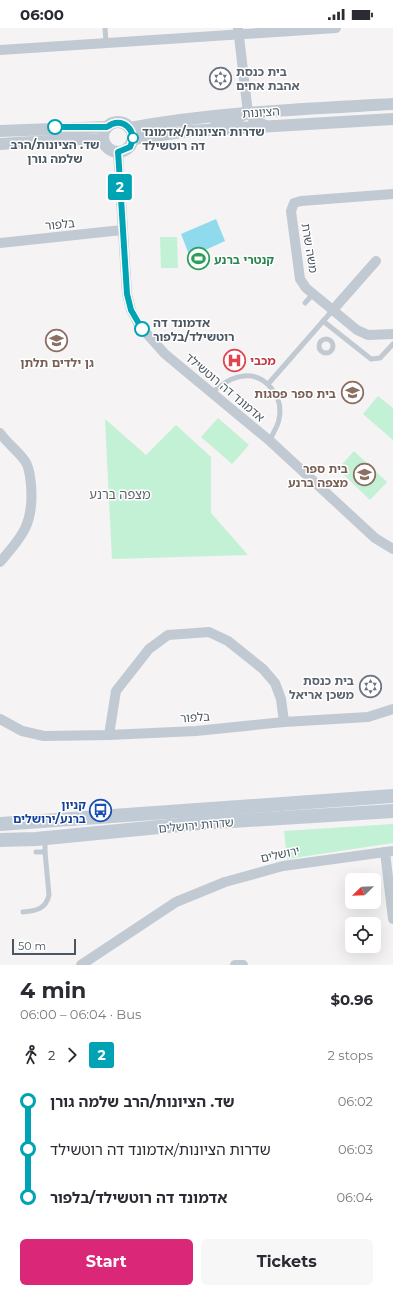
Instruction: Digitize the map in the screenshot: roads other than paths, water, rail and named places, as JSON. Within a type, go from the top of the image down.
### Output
[{"type":"main road","name":"שדרות ירושלים","points":[[0,824],[393,796]]},
{"type":"main road","name":"שדרות ירושלים","points":[[0,840],[45,845],[200,823],[393,811]]},
{"type":"street","points":[[0,50],[238,32],[336,28]]},
{"type":"street","points":[[238,32],[248,113],[254,120],[271,126]]},
{"type":"street","name":"הציונות","points":[[131,133],[157,123],[248,113],[393,104]]},
{"type":"street","points":[[189,130],[233,122],[248,113]]},
{"type":"street","name":"הציונות","points":[[131,133],[393,119]]},
{"type":"street","points":[[120,122],[131,133],[130,147],[118,152],[108,149],[103,140],[103,135],[107,127],[111,124],[120,122]]},
{"type":"street","points":[[0,131],[107,127]]},
{"type":"street","points":[[0,144],[81,139],[103,140]]},
{"type":"street","name":"אדמונד דה רוטשילד","points":[[118,152],[127,294],[131,310],[139,325],[165,354],[270,441],[375,538],[393,549]]},
{"type":"street","name":"משה שרת","points":[[393,194],[302,201],[294,203],[291,211],[300,278],[306,288],[332,311],[357,330],[368,335],[393,334]]},
{"type":"street","name":"בלפור","points":[[0,244],[122,230]]},
{"type":"street","points":[[332,311],[376,261]]},
{"type":"street","points":[[0,434],[26,462],[29,470],[32,508],[28,524],[18,542],[0,562]]},
{"type":"street","points":[[109,735],[116,691],[129,672],[149,649],[168,635],[209,632],[228,641],[263,669],[275,684],[281,699],[284,722]]},
{"type":"street","name":"בלפור","points":[[0,719],[22,731],[44,736],[109,735],[196,731],[284,722],[368,717],[393,709]]},
{"type":"street","points":[[389,851],[393,919]]},
{"type":"street","name":"ירושלים","points":[[81,965],[176,902],[225,882],[250,874],[322,859],[389,851]]},
{"type":"street","points":[[235,965],[243,965]]},
{"type":"lane","points":[[105,28],[106,42]]},
{"type":"lane","points":[[120,198],[131,197]]},
{"type":"lane","points":[[305,303],[313,294]]},
{"type":"lane","points":[[269,383],[332,311]]},
{"type":"lane","points":[[323,321],[371,359],[380,358],[393,344]]},
{"type":"lane","points":[[212,393],[230,379],[244,375],[258,378],[269,383],[276,396],[279,407],[279,418],[270,441]]},
{"type":"lane","points":[[36,852],[45,845]]},
{"type":"lane","points":[[23,912],[38,910],[48,902],[49,895],[45,845]]},
{"type":"water","points":[[216,219],[225,241],[190,257],[181,234]]},
{"type":"place","name":"בית כנסת אהבת אחים","points":[[220,78]]},
{"type":"place","name":"שד. הציונות/הרב שלמה גורן","points":[[55,127]]},
{"type":"place","name":"שדרות הציונות/אדמונד דה רוטשילד","points":[[133,138]]},
{"type":"place","name":"קנטרי ברנע","points":[[199,259]]},
{"type":"place","name":"אדמונד דה רוטשילד/בלפור","points":[[142,329]]},
{"type":"place","name":"גן ילדים תלתן","points":[[57,341]]},
{"type":"place","name":"מכבי","points":[[235,360]]},
{"type":"place","name":"בית ספר פסגות","points":[[352,393]]},
{"type":"place","name":"בית ספר מצפה ברנע","points":[[364,475]]},
{"type":"place","name":"בית כנסת משכן אריאל","points":[[370,687]]},
{"type":"place","name":"קניון ברנע/ירושלים","points":[[101,811]]},
{"type":"district","name":"מצפה ברנע","points":[[120,494]]}]
